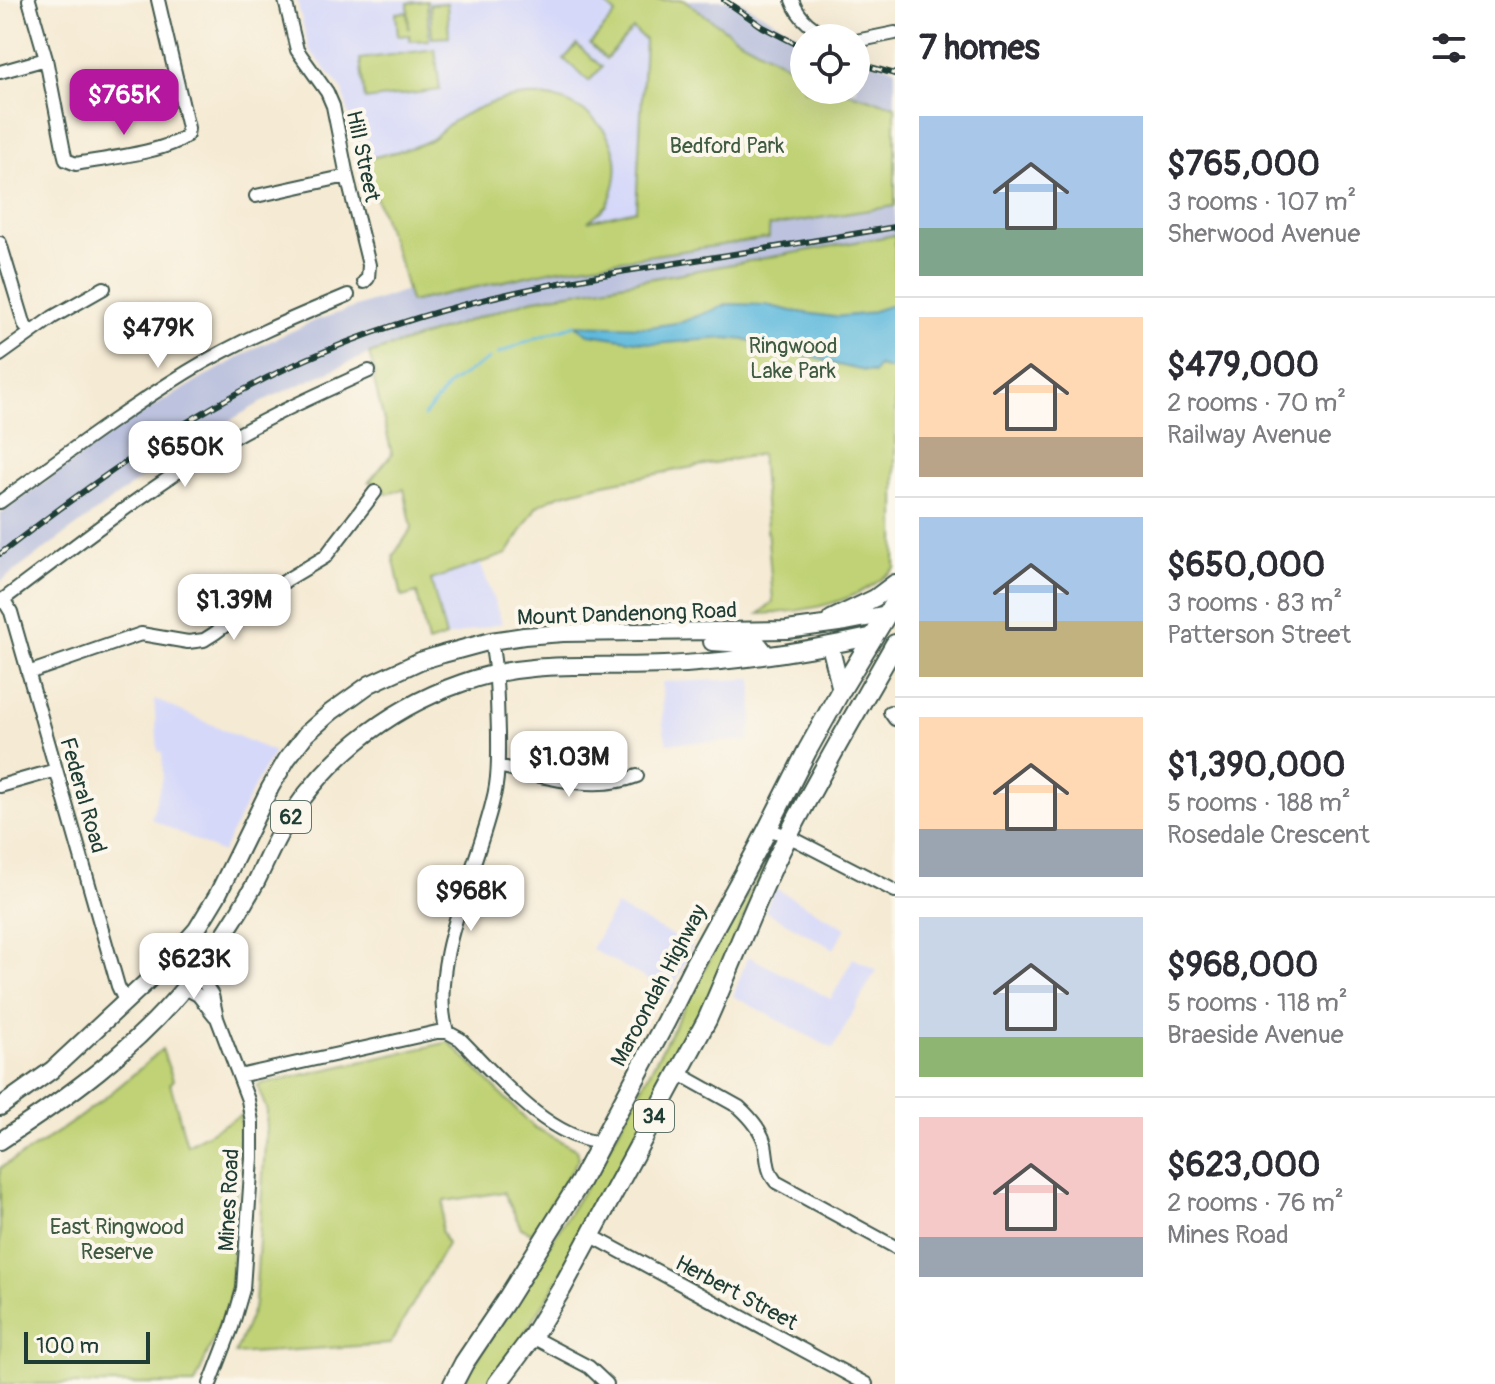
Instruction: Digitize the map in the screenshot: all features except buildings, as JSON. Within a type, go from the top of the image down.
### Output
[{"type":"highway","name":"Maroondah Highway","points":[[453,1384],[572,1195],[841,690],[892,609]]},
{"type":"highway","name":"62","points":[[874,636],[895,633]]},
{"type":"highway","name":"34","points":[[497,1384],[532,1337],[707,1020],[751,913],[788,836],[895,644]]},
{"type":"highway","points":[[878,675],[895,666]]},
{"type":"main road","points":[[816,627],[875,598],[895,583]]},
{"type":"main road","name":"Mount Dandenong Road","points":[[0,1107],[52,1070],[126,1003],[197,929],[217,896],[279,770],[306,734],[370,684],[420,661],[491,641],[545,634],[707,637],[816,627],[892,609]]},
{"type":"main road","name":"62","points":[[0,1141],[63,1099],[142,1034],[191,980],[237,916],[280,834],[306,794],[359,739],[401,710],[442,690],[497,673],[553,666],[702,663],[874,636]]},
{"type":"main road","points":[[702,663],[712,652],[707,637],[759,645],[767,655]]},
{"type":"main road","points":[[830,645],[841,690]]},
{"type":"main road","points":[[168,962],[191,980]]},
{"type":"street","points":[[29,0],[46,59],[66,160],[76,164],[147,151],[187,135],[188,128],[158,0]]},
{"type":"street","name":"Hill Street","points":[[285,0],[297,50],[327,92],[333,106],[369,265],[368,278],[364,282]]},
{"type":"street","points":[[792,0],[807,24]]},
{"type":"street","points":[[870,38],[895,33]]},
{"type":"street","points":[[0,72],[46,59]]},
{"type":"street","points":[[256,196],[347,176]]},
{"type":"street","points":[[0,243],[25,326],[31,332]]},
{"type":"street","points":[[0,355],[31,332],[104,288]]},
{"type":"street","points":[[0,502],[137,404],[189,371],[277,325],[348,295]]},
{"type":"street","points":[[1,600],[196,459],[278,413],[369,371]]},
{"type":"street","points":[[28,673],[141,634],[188,642],[204,640],[288,579],[325,557],[375,492]]},
{"type":"street","name":"Federal Road","points":[[1,600],[11,612],[118,986],[126,1003]]},
{"type":"street","points":[[447,1032],[442,1010],[450,940],[494,799],[498,766],[497,673],[491,641]]},
{"type":"street","points":[[498,766],[568,781],[617,782],[637,776]]},
{"type":"street","points":[[0,786],[56,770]]},
{"type":"street","points":[[767,828],[895,891]]},
{"type":"street","name":"Mines Road","points":[[191,980],[212,995],[217,1018],[248,1100],[252,1122],[241,1300],[210,1384]]},
{"type":"street","name":"Mines Road","points":[[191,980],[198,995],[217,1018]]},
{"type":"street","points":[[239,1076],[447,1032],[460,1039],[541,1116],[585,1141],[601,1143]]},
{"type":"street","points":[[678,1073],[747,1114],[763,1139],[768,1170],[776,1182],[895,1247]]},
{"type":"street","name":"Herbert Street","points":[[590,1235],[866,1384]]},
{"type":"street","points":[[532,1337],[589,1367],[607,1384]]},
{"type":"shaded area","points":[[297,0],[601,0],[645,39],[636,210],[401,270],[355,143],[343,90],[309,49]]},
{"type":"shaded area","points":[[684,0],[738,0],[790,30],[790,66],[737,38]]},
{"type":"shaded area","points":[[870,62],[895,68],[895,106],[870,99]]},
{"type":"shaded area","points":[[895,206],[895,235],[530,300],[369,354],[267,399],[183,448],[0,582],[0,514],[137,416],[257,347],[314,321],[407,290],[411,302],[768,227]]},
{"type":"shaded area","points":[[480,562],[502,623],[446,637],[431,580]]},
{"type":"shaded area","points":[[753,679],[749,741],[667,743],[663,726],[662,682]]},
{"type":"shaded area","points":[[154,699],[274,752],[222,853],[151,819],[163,776]]},
{"type":"shaded area","points":[[775,888],[846,928],[834,949],[765,911]]},
{"type":"shaded area","points":[[616,906],[692,946],[671,992],[591,949]]},
{"type":"shaded area","points":[[748,956],[831,999],[853,958],[876,970],[833,1049],[733,996]]},
{"type":"green space","name":"Bedford Park","points":[[601,0],[684,0],[737,38],[790,66],[790,104],[870,104],[870,99],[895,106],[895,206],[769,226],[769,238],[554,270],[410,302],[401,267],[362,160],[421,144],[479,108],[527,96],[563,101],[579,108],[605,131],[613,146],[616,163],[615,182],[608,203],[588,221],[636,210],[645,40],[633,29],[606,59],[590,44],[616,14]]},
{"type":"green space","points":[[427,1],[429,40],[410,41],[410,35],[398,36],[396,13],[407,12],[409,30],[408,3]]},
{"type":"green space","points":[[447,3],[449,37],[432,38],[430,4]]},
{"type":"green space","points":[[577,45],[602,67],[589,81],[564,59]]},
{"type":"green space","points":[[435,49],[440,90],[365,100],[360,59]]},
{"type":"green space","name":"Ringwood Lake Park","points":[[895,235],[895,568],[865,590],[831,603],[795,611],[759,614],[773,602],[761,454],[599,485],[559,495],[537,506],[507,554],[431,580],[446,637],[428,643],[417,593],[402,597],[393,556],[412,528],[404,489],[387,494],[381,485],[369,482],[392,454],[369,354],[530,300]]},
{"type":"green space","points":[[770,848],[773,849],[709,999],[550,1294],[491,1384],[462,1384],[606,1154],[718,944],[754,884]]},
{"type":"green space","points":[[449,1042],[534,1127],[577,1150],[579,1158],[532,1233],[521,1228],[504,1192],[444,1201],[441,1230],[447,1244],[390,1344],[235,1354],[255,1304],[267,1111],[257,1085]]},
{"type":"green space","name":"East Ringwood Reserve","points":[[162,1049],[173,1080],[170,1083],[187,1145],[241,1115],[230,1299],[195,1384],[0,1384],[0,1168],[84,1113]]},
{"type":"water","points":[[729,304],[766,305],[834,317],[864,314],[895,304],[895,370],[878,366],[874,373],[765,342],[725,338],[655,344],[589,334],[575,325],[649,327],[682,322]]},
{"type":"waterway","points":[[498,354],[575,325]]},
{"type":"waterway","points":[[424,416],[451,383],[489,359]]},
{"type":"railway","points":[[724,0],[763,27],[790,41]]},
{"type":"railway","points":[[870,67],[895,74]]},
{"type":"railway","points":[[0,554],[77,496],[198,415],[284,370],[377,331],[525,290],[895,227]]}]
